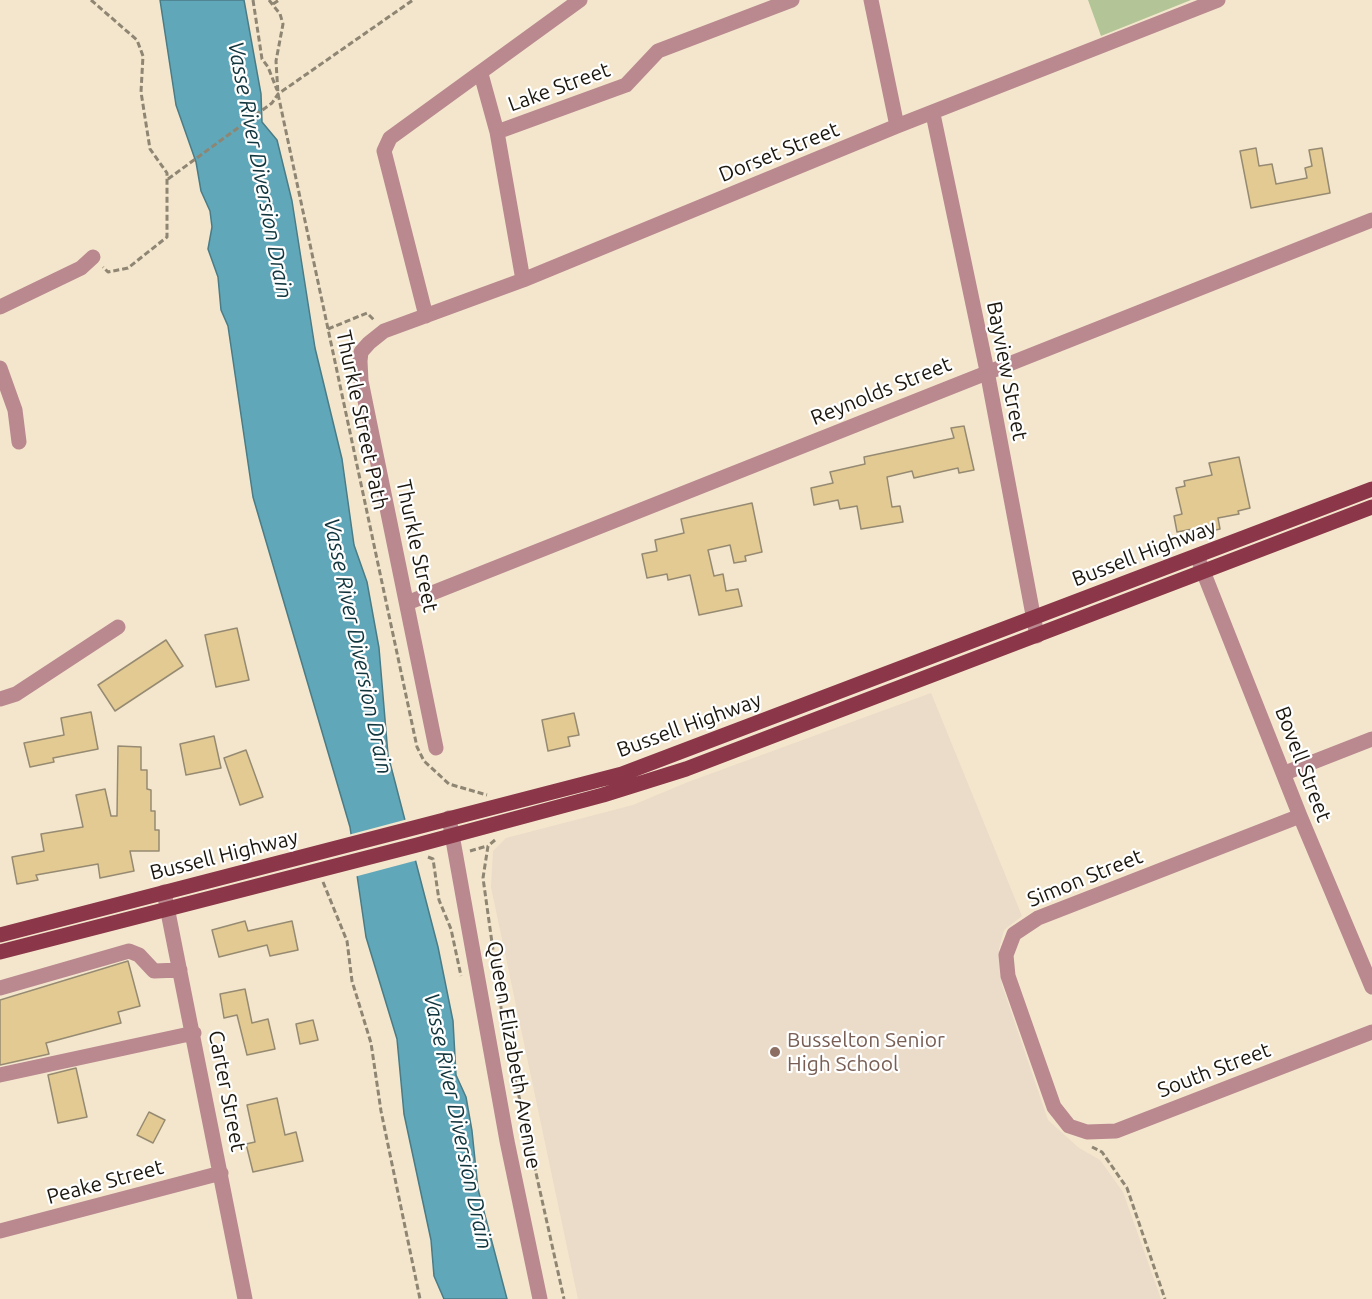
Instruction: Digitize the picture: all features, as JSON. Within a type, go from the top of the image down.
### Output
[{"type":"main road","name":"Bussell Highway","points":[[0,935],[622,774],[1372,489]]},
{"type":"main road","name":"Bussell Highway","points":[[0,952],[339,866],[603,795],[686,769],[1372,507]]},
{"type":"street","points":[[426,316],[384,151],[390,138],[580,0]]},
{"type":"street","name":"Lake Street","points":[[496,132],[626,85],[658,51],[792,0]]},
{"type":"street","points":[[871,0],[897,126]]},
{"type":"street","name":"Dorset Street","points":[[361,352],[384,331],[523,280],[897,126],[933,114],[1218,0]]},
{"type":"street","points":[[481,74],[496,132],[523,280]]},
{"type":"street","name":"Bayview Street","points":[[933,114],[987,371],[1037,636]]},
{"type":"street","name":"Reynolds Street","points":[[407,603],[1372,220]]},
{"type":"street","points":[[0,307],[81,267],[93,257]]},
{"type":"street","name":"Thurkle Street","points":[[361,352],[361,381],[436,748]]},
{"type":"street","points":[[0,368],[15,410],[19,442]]},
{"type":"street","name":"Bovell Street","points":[[1197,556],[1285,773],[1300,816],[1372,987]]},
{"type":"street","points":[[0,699],[16,694],[118,627]]},
{"type":"street","points":[[1285,773],[1372,739]]},
{"type":"street","name":"Simon Street","points":[[1072,1127],[1054,1107],[1008,976],[1006,955],[1014,934],[1038,918],[1300,816]]},
{"type":"street","name":"Queen Elizabeth Avenue","points":[[449,818],[454,835],[507,1141],[540,1299]]},
{"type":"street","name":"Carter Street","points":[[164,892],[194,1033],[245,1299]]},
{"type":"street","points":[[0,988],[129,951],[139,955],[154,971],[180,969]]},
{"type":"street","name":"South Street","points":[[1072,1127],[1087,1132],[1116,1131],[1372,1032]]},
{"type":"street","points":[[0,1075],[194,1033]]},
{"type":"street","name":"Peake Street","points":[[0,1231],[221,1173]]},
{"type":"path","points":[[91,0],[137,39],[142,56],[141,92],[150,149],[166,173],[167,180],[167,237],[128,268],[108,272],[93,257]]},
{"type":"path","points":[[253,0],[262,59],[268,67],[278,94]]},
{"type":"path","name":"Thurkle Street Path","points":[[269,0],[283,24],[276,61],[278,94],[417,747],[424,761],[449,784],[486,792],[490,807]]},
{"type":"path","points":[[273,4],[279,0]]},
{"type":"path","points":[[167,180],[272,103],[278,94],[413,0]]},
{"type":"path","points":[[327,329],[367,312],[384,331]]},
{"type":"path","points":[[498,823],[501,834],[488,846],[483,878],[504,1029],[564,1299]]},
{"type":"path","points":[[323,880],[347,941],[351,981],[371,1043],[381,1112],[420,1299]]},
{"type":"path","points":[[1072,1127],[1075,1138],[1102,1152],[1127,1188],[1165,1299]]},
{"type":"shaded area","name":"Busselton Senior High School","points":[[931,693],[1022,916],[1004,930],[999,949],[1002,985],[1048,1120],[1079,1148],[1100,1160],[1123,1192],[1161,1299],[578,1299],[491,887],[493,851],[506,838],[633,805],[688,782]]},
{"type":"green space","points":[[1088,0],[1191,0],[1101,36]]},
{"type":"water","name":"Vasse River Diversion Drain","points":[[160,0],[244,0],[261,94],[262,122],[277,140],[292,201],[315,348],[342,459],[354,545],[367,582],[379,648],[388,755],[438,947],[453,1021],[456,1075],[466,1097],[472,1131],[478,1189],[507,1299],[444,1299],[434,1276],[431,1240],[404,1114],[397,1039],[366,937],[350,827],[253,497],[228,326],[221,310],[218,277],[208,249],[212,227],[210,211],[201,191],[196,162],[176,105]]},
{"type":"pier","points":[[408,819],[418,860],[354,877],[348,835]]},
{"type":"building","points":[[1256,148],[1259,166],[1272,164],[1276,184],[1307,178],[1305,168],[1312,166],[1309,150],[1322,148],[1330,193],[1251,208],[1240,151]]},
{"type":"building","points":[[964,426],[974,470],[959,473],[958,468],[914,478],[912,471],[887,477],[892,507],[900,506],[903,522],[861,529],[857,506],[840,509],[838,500],[814,505],[811,488],[833,483],[830,472],[865,464],[864,457],[954,438],[951,428]]},
{"type":"building","points":[[1239,457],[1250,508],[1238,511],[1239,514],[1218,518],[1220,529],[1199,534],[1198,528],[1177,532],[1174,516],[1182,514],[1176,488],[1185,486],[1184,481],[1212,475],[1209,463]]},
{"type":"building","points":[[752,503],[762,552],[745,556],[746,561],[734,563],[730,545],[708,550],[714,576],[723,574],[726,591],[738,589],[742,606],[699,615],[690,575],[668,580],[667,574],[647,578],[642,554],[657,551],[655,540],[684,533],[681,519]]},
{"type":"building","points":[[237,628],[249,680],[216,687],[205,635]]},
{"type":"building","points":[[166,640],[183,666],[115,711],[98,685]]},
{"type":"building","points":[[91,712],[98,749],[53,758],[54,762],[30,767],[24,743],[64,735],[61,718]]},
{"type":"building","points":[[574,713],[579,735],[568,737],[570,746],[548,751],[542,720]]},
{"type":"building","points":[[214,736],[221,768],[186,775],[180,744]]},
{"type":"building","points":[[118,746],[141,747],[141,770],[147,770],[147,789],[151,790],[151,811],[155,811],[155,830],[159,830],[159,851],[130,851],[134,871],[100,878],[98,864],[36,875],[38,880],[17,884],[12,857],[44,851],[41,834],[83,827],[76,795],[105,789],[111,816],[117,816]]},
{"type":"building","points":[[246,750],[263,797],[240,805],[224,758]]},
{"type":"building","points":[[245,921],[248,931],[292,921],[298,950],[270,956],[267,945],[219,957],[212,930]]},
{"type":"building","points":[[128,961],[140,1006],[118,1012],[121,1023],[46,1043],[49,1054],[0,1065],[0,1000]]},
{"type":"building","points":[[245,989],[252,1023],[268,1019],[275,1049],[247,1055],[237,1015],[224,1018],[220,994]]},
{"type":"building","points":[[313,1020],[318,1040],[300,1044],[296,1024]]},
{"type":"building","points":[[76,1068],[87,1117],[58,1123],[48,1075]]},
{"type":"building","points":[[277,1098],[285,1135],[296,1132],[303,1161],[253,1172],[246,1144],[255,1142],[247,1105]]},
{"type":"building","points":[[149,1112],[165,1120],[153,1143],[137,1135]]},
{"type":"place","name":"Busselton Senior High School","points":[[775,1052]]}]
